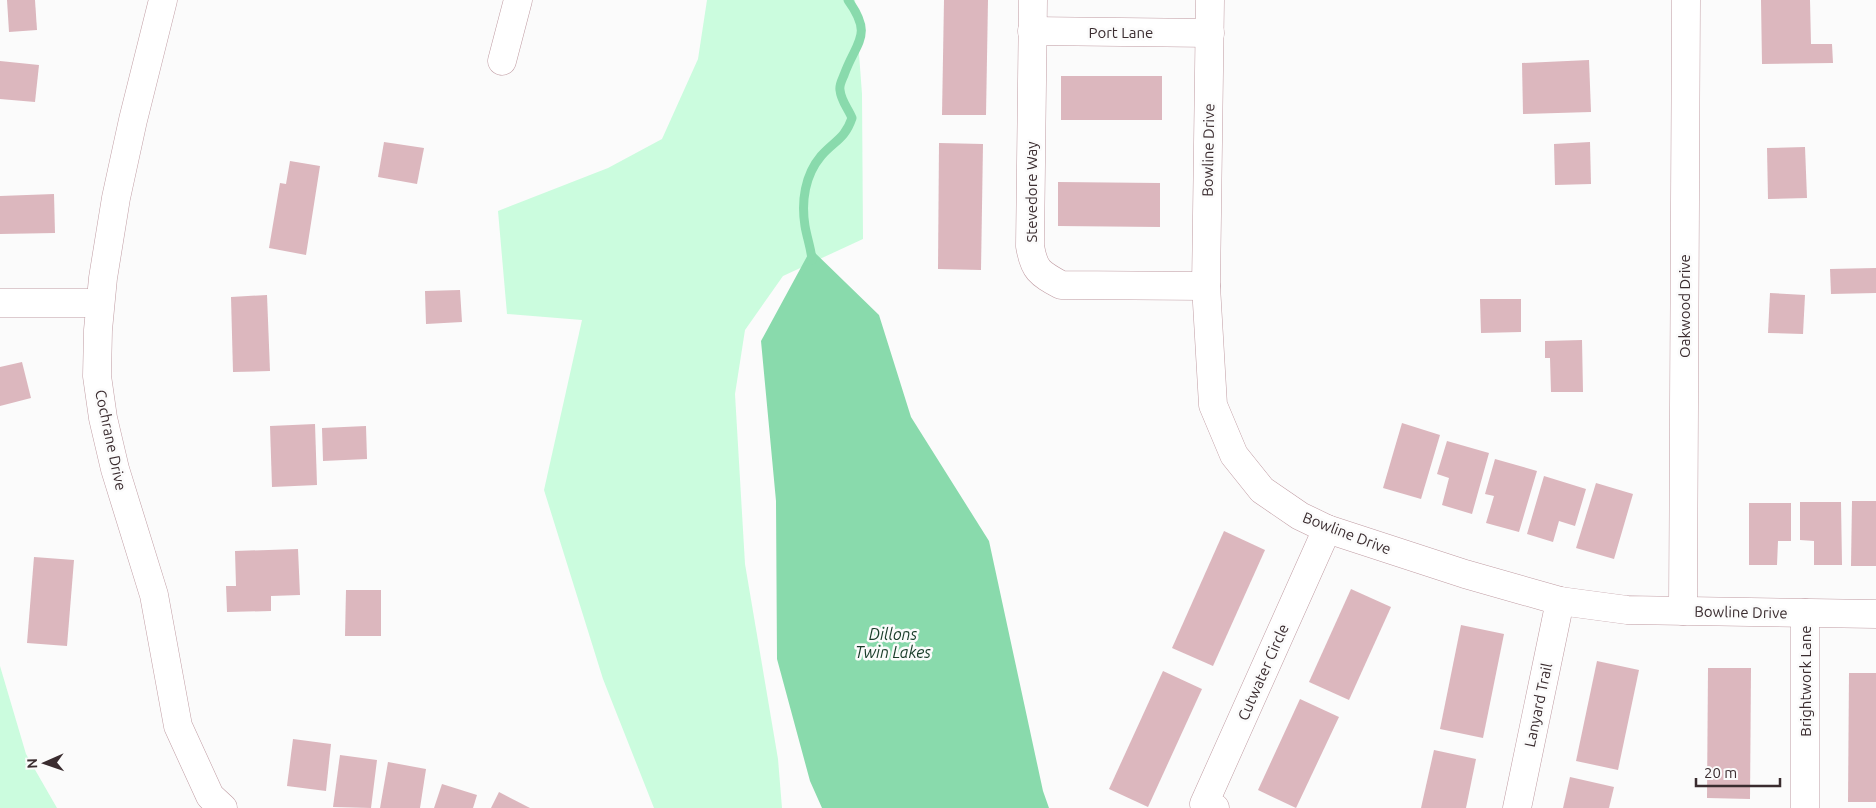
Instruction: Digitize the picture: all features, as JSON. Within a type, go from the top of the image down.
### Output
[{"type":"street","name":"Cochrane Drive","points":[[164,0],[133,120],[116,198],[100,303],[97,376],[103,418],[115,469],[154,595],[178,726],[210,796],[223,808]]},
{"type":"street","points":[[502,61],[518,0]]},
{"type":"street","name":"Stevedore Way","points":[[1033,0],[1030,246],[1033,263],[1044,276],[1060,285],[1206,286]]},
{"type":"street","name":"Bowline Drive","points":[[1210,0],[1206,286],[1213,405],[1234,455],[1262,490],[1300,516],[1327,529],[1465,574],[1560,601],[1627,610],[1876,614]]},
{"type":"street","name":"Oakwood Drive","points":[[1683,611],[1686,0]]},
{"type":"street","name":"Port Lane","points":[[1032,32],[1210,33]]},
{"type":"street","points":[[0,302],[100,303]]},
{"type":"street","name":"Cutwater Circle","points":[[1215,808],[1204,804],[1327,529]]},
{"type":"street","name":"Lanyard Trail","points":[[1517,808],[1560,601]]},
{"type":"street","name":"Brightwork Lane","points":[[1804,613],[1805,808]]},
{"type":"shaded area","points":[[707,0],[855,0],[862,94],[863,239],[783,276],[745,330],[735,394],[745,564],[778,759],[782,808],[654,808],[603,679],[544,490],[582,320],[507,314],[498,211],[608,168],[662,139],[698,59]]},
{"type":"shaded area","points":[[0,666],[26,754],[57,808],[0,808]]},
{"type":"water","name":"Dillons Twin Lakes","points":[[811,249],[879,315],[911,417],[989,541],[1043,791],[1049,808],[822,808],[810,781],[777,659],[776,501],[761,341]]},
{"type":"building","points":[[7,0],[35,0],[37,30],[9,32]]},
{"type":"building","points":[[944,0],[988,0],[986,115],[942,115]]},
{"type":"building","points":[[1761,0],[1810,0],[1811,44],[1832,44],[1833,63],[1762,64]]},
{"type":"building","points":[[1589,60],[1591,112],[1523,114],[1522,63]]},
{"type":"building","points":[[0,61],[39,65],[35,102],[0,99]]},
{"type":"building","points":[[1061,76],[1162,76],[1162,120],[1061,120]]},
{"type":"building","points":[[384,142],[424,148],[417,184],[378,177]]},
{"type":"building","points":[[1590,142],[1591,184],[1555,185],[1554,144]]},
{"type":"building","points":[[939,143],[983,144],[981,270],[938,269]]},
{"type":"building","points":[[1805,147],[1807,198],[1768,199],[1767,148]]},
{"type":"building","points":[[290,161],[320,166],[306,255],[269,248],[280,183],[286,184]]},
{"type":"building","points":[[1058,182],[1160,183],[1160,227],[1058,226]]},
{"type":"building","points":[[54,194],[55,233],[0,234],[0,196]]},
{"type":"building","points":[[1876,268],[1876,293],[1831,294],[1830,269]]},
{"type":"building","points":[[460,290],[462,322],[426,324],[425,291]]},
{"type":"building","points":[[1770,293],[1805,295],[1803,334],[1768,333]]},
{"type":"building","points":[[267,295],[270,371],[233,372],[231,297]]},
{"type":"building","points":[[1480,299],[1521,299],[1521,332],[1481,333]]},
{"type":"building","points":[[1582,340],[1583,392],[1551,392],[1550,358],[1545,358],[1545,341]]},
{"type":"building","points":[[22,362],[31,398],[0,406],[0,367]]},
{"type":"building","points":[[1402,423],[1440,435],[1421,499],[1383,488]]},
{"type":"building","points":[[315,424],[317,485],[272,487],[270,426]]},
{"type":"building","points":[[366,426],[367,459],[323,461],[322,428]]},
{"type":"building","points":[[1447,441],[1489,453],[1472,514],[1442,505],[1449,478],[1437,474]]},
{"type":"building","points":[[1495,459],[1537,471],[1519,532],[1486,523],[1494,496],[1485,494]]},
{"type":"building","points":[[1544,476],[1586,489],[1575,526],[1559,521],[1553,542],[1527,534]]},
{"type":"building","points":[[1596,483],[1633,494],[1614,559],[1576,548]]},
{"type":"building","points":[[1852,501],[1876,501],[1876,566],[1851,566]]},
{"type":"building","points":[[1800,502],[1841,502],[1842,565],[1814,565],[1814,541],[1800,540]]},
{"type":"building","points":[[1749,503],[1791,503],[1791,541],[1778,541],[1777,565],[1749,565]]},
{"type":"building","points":[[1224,531],[1265,550],[1213,666],[1172,648]]},
{"type":"building","points":[[298,549],[300,595],[271,596],[271,611],[227,612],[226,586],[236,586],[235,551]]},
{"type":"building","points":[[34,557],[74,560],[67,646],[27,643]]},
{"type":"building","points":[[1351,589],[1391,607],[1349,700],[1309,682]]},
{"type":"building","points":[[346,590],[381,590],[381,636],[345,636]]},
{"type":"building","points":[[1461,625],[1504,634],[1483,738],[1440,729]]},
{"type":"building","points":[[1597,661],[1639,670],[1618,770],[1576,761]]},
{"type":"building","points":[[1708,668],[1751,668],[1750,799],[1707,798]]},
{"type":"building","points":[[1163,671],[1202,689],[1148,807],[1109,789]]},
{"type":"building","points":[[1849,673],[1876,673],[1876,802],[1848,802]]},
{"type":"building","points":[[1300,699],[1339,717],[1296,808],[1258,790]]},
{"type":"building","points":[[293,739],[331,744],[326,791],[287,786]]},
{"type":"building","points":[[1434,750],[1476,759],[1466,808],[1421,808]]},
{"type":"building","points":[[340,755],[377,760],[371,808],[333,807]]},
{"type":"building","points":[[388,762],[426,769],[420,808],[380,808]]},
{"type":"building","points":[[1570,777],[1614,787],[1609,808],[1563,808]]},
{"type":"building","points":[[442,784],[477,795],[473,808],[434,808]]},
{"type":"building","points":[[499,792],[530,808],[491,808]]},
{"type":"waterway","points":[[812,260],[804,217],[804,198],[808,180],[816,163],[843,135],[852,118],[842,98],[840,86],[857,46],[861,31],[856,12],[848,0]]}]
